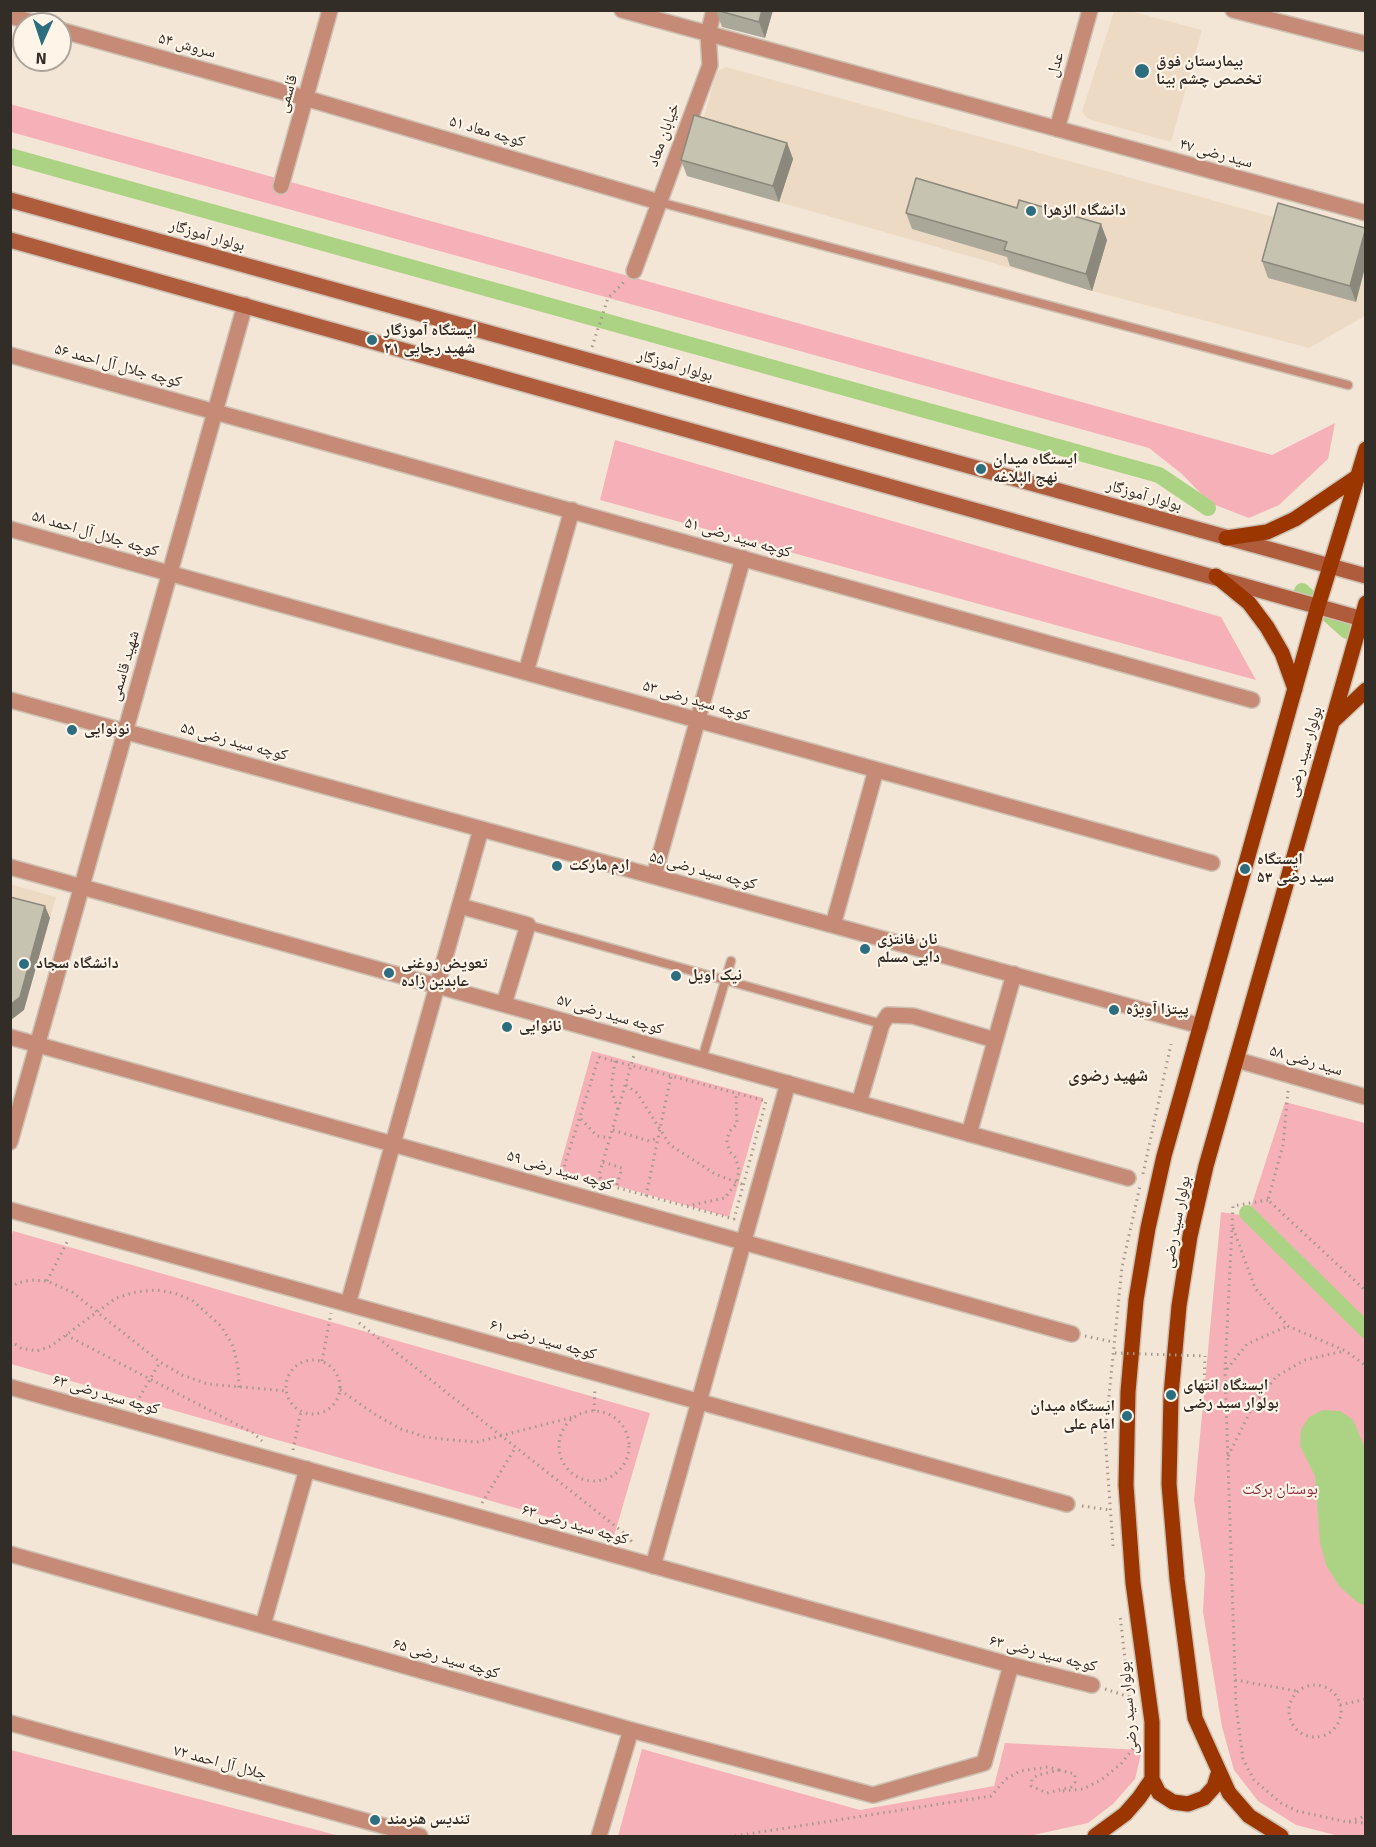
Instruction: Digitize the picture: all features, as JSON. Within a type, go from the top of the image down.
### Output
[{"type":"main road","name":"بولوار آموزگار","points":[[10,200],[1365,576]]},
{"type":"main road","points":[[10,240],[1363,619]]},
{"type":"main road","points":[[1331,566],[1365,449]]},
{"type":"main road","points":[[1226,538],[1266,532],[1295,519],[1357,477]]},
{"type":"main road","name":"بولوار سید رضی","points":[[1152,1779],[1152,1722],[1133,1583],[1126,1485],[1128,1392],[1136,1300],[1148,1228],[1164,1156],[1331,566]]},
{"type":"main road","points":[[1216,576],[1249,603],[1267,627],[1282,653],[1295,689]]},
{"type":"main road","name":"بولوار سید رضی","points":[[1281,1836],[1249,1816],[1229,1793],[1195,1718],[1177,1579],[1169,1484],[1171,1395],[1179,1306],[1190,1236],[1206,1167],[1363,619],[1365,603]]},
{"type":"main road","points":[[1332,722],[1365,690]]},
{"type":"main road","points":[[1152,1779],[1159,1793],[1173,1802],[1188,1804],[1203,1798],[1214,1787],[1219,1771]]},
{"type":"main road","points":[[1095,1836],[1125,1814],[1140,1798],[1152,1779]]},
{"type":"street","name":"قاسمی","points":[[281,186],[330,10]]},
{"type":"street","name":"سید رضی ۴۷","points":[[622,10],[1365,213]]},
{"type":"street","name":"خیابان معاد","points":[[634,270],[710,65],[708,34],[714,10]]},
{"type":"street","name":"عدل","points":[[1057,129],[1090,10]]},
{"type":"street","points":[[1233,10],[1365,44]]},
{"type":"street","name":"سروش ۵۴","points":[[72,33],[305,98]]},
{"type":"street","name":"کوچه معاد ۵۱","points":[[305,98],[659,202]]},
{"type":"street","name":"شهید قاسمی","points":[[10,1142],[245,305]]},
{"type":"street","name":"کوچه جلال آل احمد ۵۶","points":[[10,355],[215,411]]},
{"type":"street","name":"کوچه سید رضی ۵۱","points":[[215,411],[1252,700]]},
{"type":"street","points":[[526,672],[572,510]]},
{"type":"street","name":"کوچه جلال آل احمد ۵۸","points":[[10,529],[170,573]]},
{"type":"street","points":[[654,876],[743,558]]},
{"type":"street","name":"کوچه سید رضی ۵۳","points":[[170,573],[1212,863]]},
{"type":"street","name":"کوچه سید رضی ۵۵","points":[[10,700],[1201,1026]]},
{"type":"street","points":[[833,925],[876,770]]},
{"type":"street","points":[[340,1302],[393,1143],[481,829]]},
{"type":"street","name":"کوچه سید رضی ۵۷","points":[[10,867],[1128,1178]]},
{"type":"street","points":[[460,906],[528,925],[504,1004]]},
{"type":"street","points":[[969,1134],[1014,974]]},
{"type":"street","points":[[859,1103],[882,1024],[888,1015],[913,1016],[995,1040]]},
{"type":"street","name":"کوچه سید رضی ۵۹","points":[[10,1037],[744,1240],[1072,1334]]},
{"type":"street","name":"سید رضی ۵۸","points":[[1237,1060],[1365,1097]]},
{"type":"street","points":[[653,1566],[788,1083]]},
{"type":"street","name":"کوچه سید رضی ۶۱","points":[[10,1210],[1067,1504]]},
{"type":"street","name":"کوچه سید رضی ۶۳","points":[[10,1387],[1011,1665],[1092,1685]]},
{"type":"street","points":[[263,1625],[307,1469]]},
{"type":"street","name":"کوچه سید رضی ۶۵","points":[[10,1554],[631,1730],[873,1795],[984,1763],[1011,1665]]},
{"type":"street","name":"جلال آل احمد ۷۲","points":[[10,1723],[420,1836]]},
{"type":"street","points":[[599,1836],[631,1730]]},
{"type":"lane","points":[[659,202],[1348,385]]},
{"type":"lane","points":[[528,925],[882,1024]]},
{"type":"lane","points":[[702,1059],[731,961]]},
{"type":"path","points":[[593,346],[608,298],[634,270]]},
{"type":"path","points":[[613,1204],[599,1175],[638,1041]]},
{"type":"path","points":[[599,1057],[615,1061],[766,1101],[734,1219],[562,1173],[599,1057]]},
{"type":"path","points":[[615,1061],[611,1089],[618,1112]]},
{"type":"path","points":[[642,1212],[671,1076]]},
{"type":"path","points":[[1268,1200],[1283,1145],[1290,1076]]},
{"type":"path","points":[[626,1085],[637,1093],[670,1145],[715,1174],[759,1190]]},
{"type":"path","points":[[686,1206],[725,1198],[737,1182],[736,1158],[730,1152],[727,1141],[729,1132],[737,1124],[736,1093]]},
{"type":"path","points":[[580,1119],[597,1136],[611,1138]]},
{"type":"path","points":[[613,1130],[649,1141],[658,1138]]},
{"type":"path","points":[[603,1161],[622,1168],[616,1188]]},
{"type":"path","points":[[1268,1200],[1233,1206],[1232,1226],[1226,1371],[1227,1458],[1235,1680],[1243,1759],[1254,1780],[1270,1795],[1298,1811],[1347,1822],[1365,1823]]},
{"type":"path","points":[[1268,1200],[1365,1291]]},
{"type":"path","points":[[1232,1226],[1255,1288],[1288,1326],[1346,1351],[1365,1366]]},
{"type":"path","points":[[47,1281],[75,1228]]},
{"type":"path","points":[[10,1288],[18,1283],[31,1280],[47,1281],[72,1292],[160,1362],[182,1375],[208,1384],[287,1391]]},
{"type":"path","points":[[10,1341],[21,1348],[37,1351],[66,1335],[97,1310],[117,1298],[136,1292],[156,1290],[192,1300],[221,1326],[232,1346],[238,1367],[239,1388]]},
{"type":"path","points":[[322,1361],[340,1302]]},
{"type":"path","points":[[358,1322],[624,1533],[653,1566]]},
{"type":"path","points":[[1226,1371],[1247,1344],[1288,1326]]},
{"type":"path","points":[[1116,1329],[1115,1353],[1205,1356],[1203,1387]]},
{"type":"path","points":[[1072,1334],[1113,1341]]},
{"type":"path","points":[[66,1335],[253,1433],[268,1445]]},
{"type":"path","points":[[1227,1458],[1254,1404],[1276,1376],[1305,1360],[1346,1351]]},
{"type":"path","points":[[313,1360],[322,1361],[336,1372],[340,1390],[333,1405],[326,1410],[309,1413],[294,1406],[287,1391],[290,1374],[296,1366],[313,1360]]},
{"type":"path","points":[[139,1423],[138,1400],[160,1362]]},
{"type":"path","points":[[594,1411],[596,1373]]},
{"type":"path","points":[[340,1390],[376,1415],[425,1437],[477,1442],[594,1411],[604,1412],[622,1425],[629,1445],[628,1457],[622,1468],[602,1480],[590,1481],[578,1478],[562,1461],[560,1437],[573,1418]]},
{"type":"path","points":[[290,1464],[301,1411]]},
{"type":"path","points":[[474,1516],[515,1448]]},
{"type":"path","points":[[1067,1504],[1110,1510]]},
{"type":"path","points":[[1235,1680],[1297,1691]]},
{"type":"path","name":"کوچه سید رضی ۶۳","points":[[1092,1685],[1129,1697]]},
{"type":"path","points":[[1322,1686],[1337,1696],[1340,1705],[1338,1723],[1325,1735],[1307,1736],[1293,1725],[1289,1716],[1291,1699],[1297,1691],[1304,1687],[1322,1686]]},
{"type":"path","points":[[1340,1705],[1365,1699]]},
{"type":"path","points":[[735,1836],[991,1796],[1006,1779],[1020,1771],[1048,1767],[1075,1774],[1075,1782],[1071,1787],[1047,1793],[1031,1786],[1032,1779],[1038,1775],[1059,1770]]},
{"type":"path","points":[[1347,1822],[1365,1816]]},
{"type":"shaded area","name":"بیمارستان فوق تخصص چشم بینا","points":[[1114,11],[1130,11],[1202,30],[1171,142],[1088,119],[1082,112]]},
{"type":"shaded area","name":"دانشگاه الزهرا","points":[[726,67],[1365,242],[1365,316],[1309,348],[1092,291],[687,176],[717,71]]},
{"type":"shaded area","name":"دانشگاه سجاد","points":[[10,884],[56,897],[24,1010],[11,1020]]},
{"type":"shaded area","points":[[1323,1410],[1340,1411],[1353,1420],[1365,1448],[1365,1606],[1339,1586],[1326,1565],[1320,1542],[1315,1476],[1300,1446],[1301,1430],[1309,1417]]},
{"type":"green space","points":[[10,104],[1272,455],[1335,423],[1328,459],[1279,505],[1249,518],[1210,503],[1182,474],[1149,448],[11,132]]},
{"type":"green space","points":[[615,440],[1221,617],[1256,680],[600,500]]},
{"type":"green space","points":[[592,1051],[763,1098],[729,1217],[559,1170]]},
{"type":"green space","name":"بوستان برکت","points":[[1285,1102],[1365,1123],[1365,1836],[1339,1836],[1296,1825],[1258,1801],[1234,1770],[1222,1727],[1203,1612],[1205,1574],[1194,1500],[1221,1212],[1248,1216]]},
{"type":"green space","points":[[13,1231],[650,1413],[614,1536],[11,1364],[10,1241]]},
{"type":"green space","points":[[1005,1743],[1142,1750],[1135,1779],[1113,1804],[1088,1823],[1029,1836],[618,1836],[642,1749],[860,1810],[994,1786]]},
{"type":"green space","points":[[11,1750],[340,1836],[11,1836]]},
{"type":"building","points":[[716,10],[762,10],[759,22]]},
{"type":"building","points":[[694,115],[787,143],[773,186],[681,160]]},
{"type":"building","points":[[916,178],[1017,208],[1019,200],[1101,224],[1086,274],[1004,250],[1007,242],[906,213]]},
{"type":"building","points":[[1278,203],[1365,228],[1350,286],[1262,261]]},
{"type":"building","points":[[10,897],[45,906],[20,997],[10,1005]]},
{"type":"waterway","points":[[10,156],[1159,475],[1208,508]]},
{"type":"waterway","points":[[1302,591],[1347,631]]},
{"type":"waterway","points":[[1247,1213],[1366,1330]]},
{"type":"place","name":"بیمارستان فوق تخصص چشم بینا","points":[[1142,71]]},
{"type":"place","name":"دانشگاه الزهرا","points":[[1031,211]]},
{"type":"place","name":"ایستگاه آموزگار شهید رجایی ۲۱","points":[[372,340]]},
{"type":"place","name":"ایستگاه میدان نهج البلاغه","points":[[981,469]]},
{"type":"place","name":"نونوایی","points":[[72,730]]},
{"type":"place","name":"ارم مارکت","points":[[557,866]]},
{"type":"place","name":"ایستگاه سید رضی ۵۳","points":[[1245,869]]},
{"type":"place","name":"نان فانتزی دایی مسلم","points":[[865,949]]},
{"type":"place","name":"دانشگاه سجاد","points":[[24,964]]},
{"type":"place","name":"تعویض روغنی عابدین زاده","points":[[389,973]]},
{"type":"place","name":"نیک اویل","points":[[676,976]]},
{"type":"place","name":"پیتزا آویژه","points":[[1114,1010]]},
{"type":"place","name":"نانوایی","points":[[507,1027]]},
{"type":"place","name":"ایستگاه انتهای بولوار سید رضی","points":[[1171,1395]]},
{"type":"place","name":"ایستگاه میدان امام علی","points":[[1127,1416]]},
{"type":"place","name":"تندیس هنرمند","points":[[375,1820]]},
{"type":"district","name":"شهید رضوی","points":[[1108,1076]]}]
